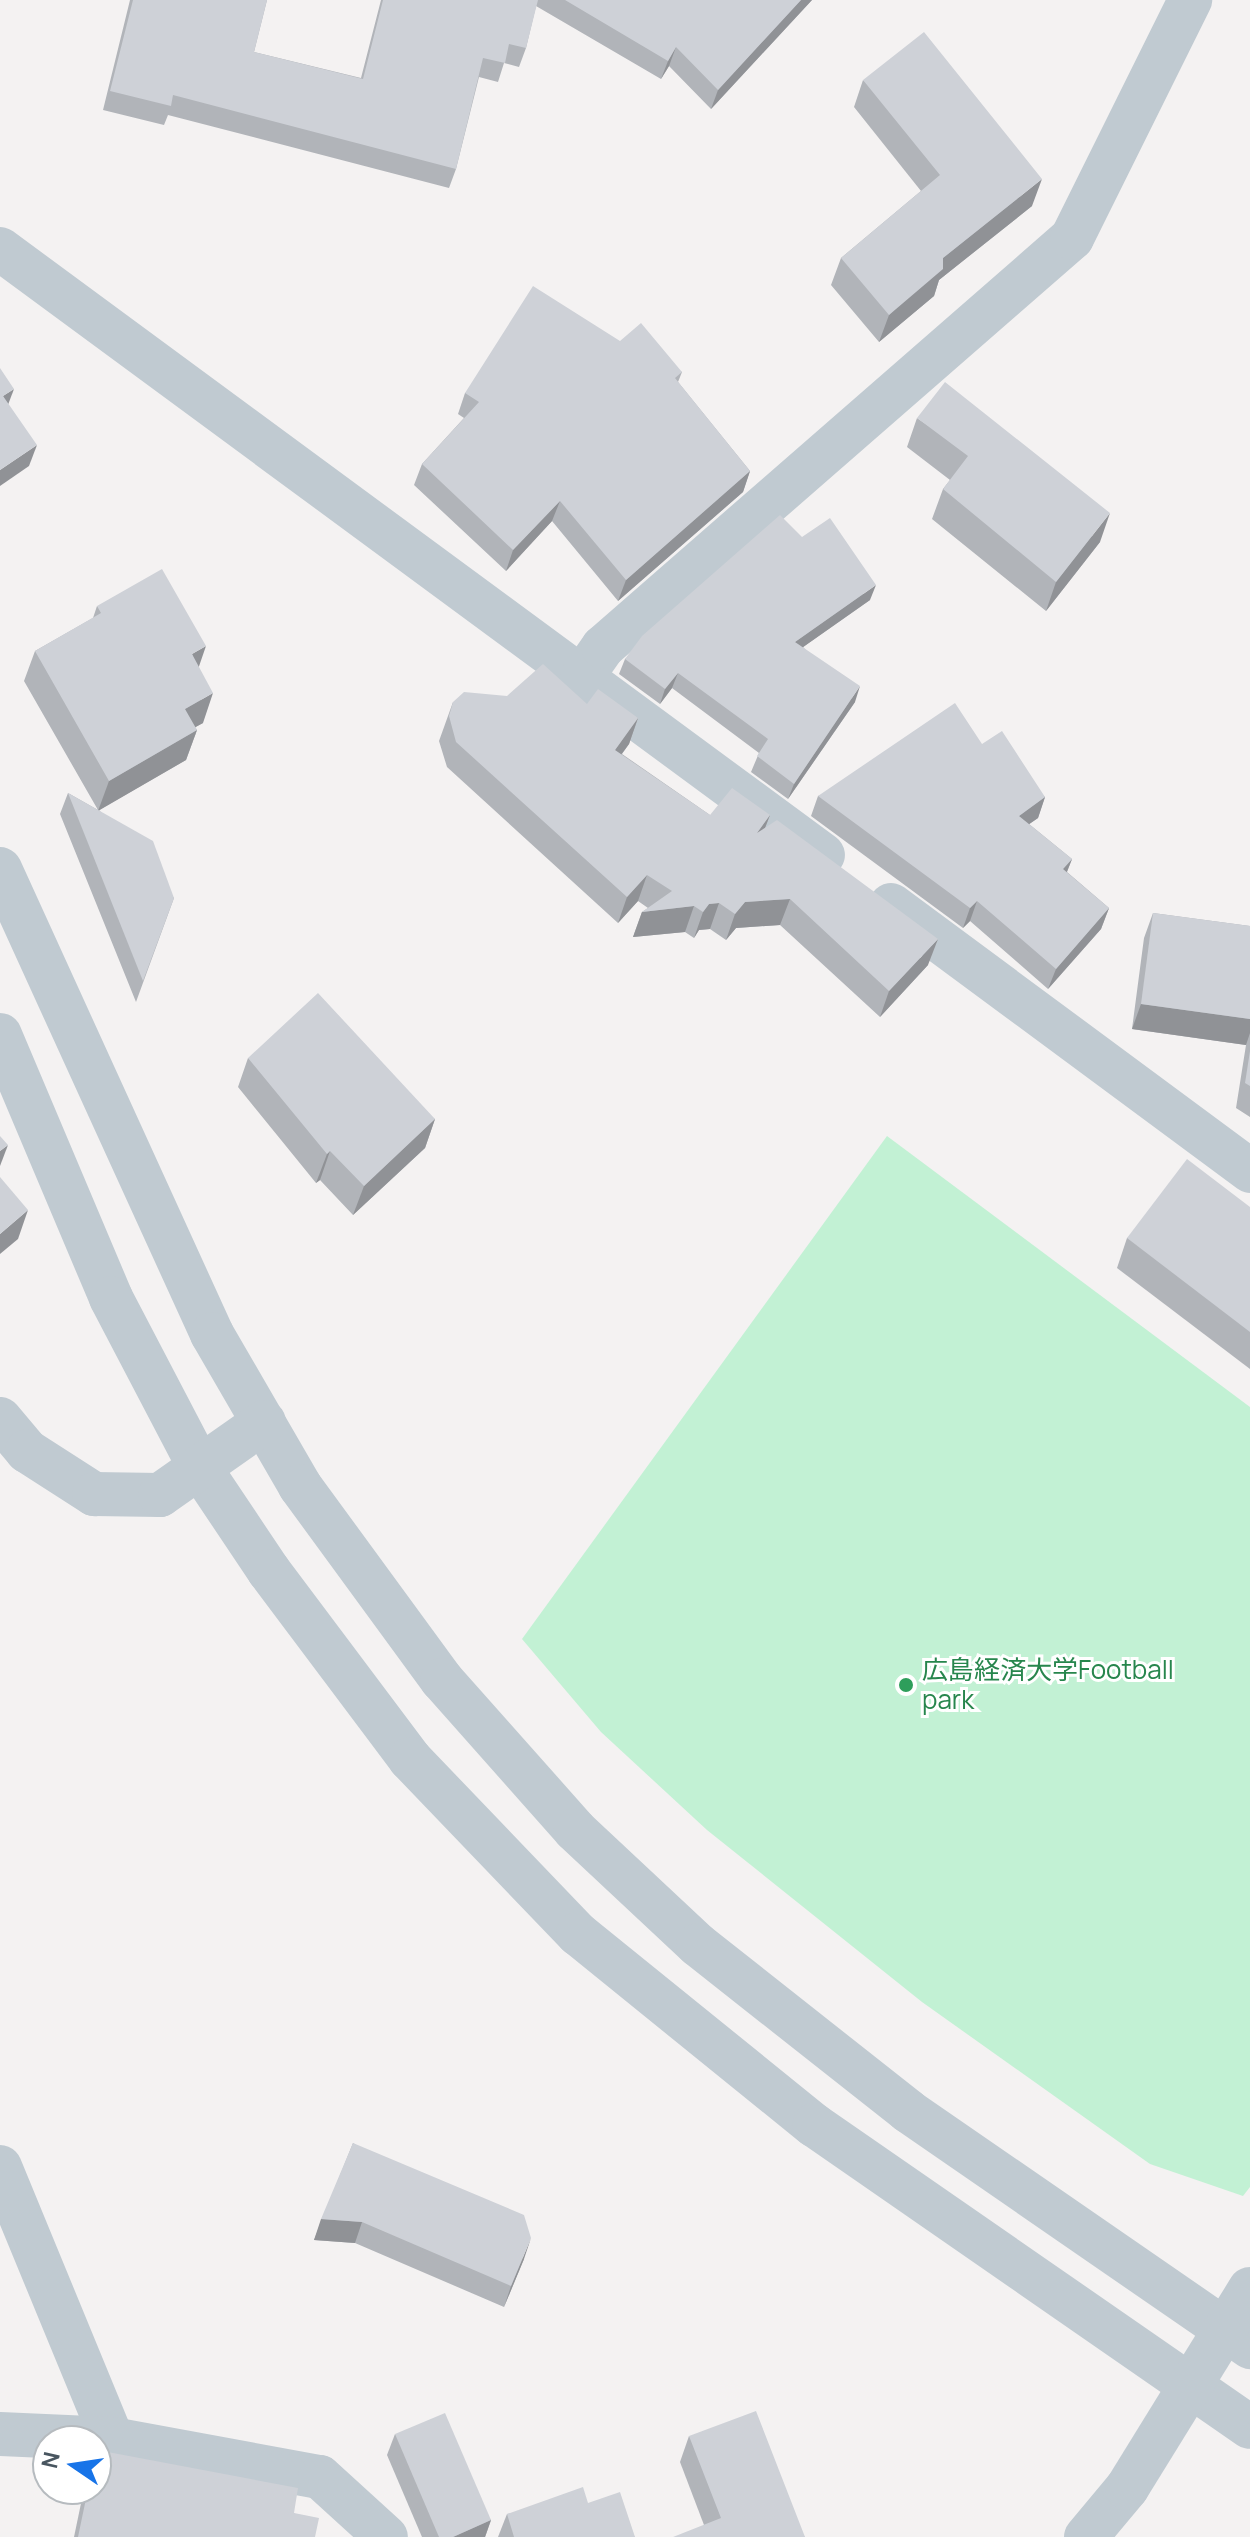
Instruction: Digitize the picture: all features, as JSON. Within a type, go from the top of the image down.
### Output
[{"type":"street","points":[[582,677],[603,647],[1072,238],[1190,0]]},
{"type":"street","points":[[8,267],[582,677],[1250,1171]]},
{"type":"street","points":[[0,869],[212,1334],[300,1486],[442,1680],[575,1830],[698,1945],[908,2111],[1238,2338]]},
{"type":"street","points":[[0,1035],[111,1298],[200,1468],[269,1571],[410,1759],[578,1934],[814,2125],[1250,2427]]},
{"type":"street","points":[[0,1419],[27,1451],[94,1494],[160,1495],[264,1422]]},
{"type":"street","points":[[0,2167],[106,2425]]},
{"type":"street","points":[[1086,2537],[1127,2488],[1190,2386],[1238,2338],[1250,2289]]},
{"type":"street","points":[[0,2434],[32,2435]]},
{"type":"street","points":[[112,2439],[320,2477],[386,2537]]},
{"type":"green space","name":"広島経済大学Football park","points":[[887,1136],[1250,1407],[1250,2187],[1243,2196],[1150,2164],[922,2002],[707,1830],[601,1732],[522,1639]]},
{"type":"building","points":[[133,0],[267,0],[254,52],[363,79],[383,0],[538,0],[526,48],[509,44],[505,63],[483,58],[456,169],[173,95],[171,106],[110,91]]},
{"type":"building","points":[[565,0],[801,0],[718,90],[676,47],[668,61]]},
{"type":"building","points":[[924,32],[1042,179],[943,258],[943,269],[889,315],[841,258],[940,175],[863,80]]},
{"type":"building","points":[[533,286],[620,341],[641,323],[682,372],[675,378],[750,471],[626,580],[560,501],[513,550],[422,464],[479,402],[465,393]]},
{"type":"building","points":[[0,368],[14,389],[3,396],[37,445],[0,470]]},
{"type":"building","points":[[945,382],[1110,513],[1056,582],[943,489],[968,456],[917,418]]},
{"type":"building","points":[[780,515],[802,537],[830,518],[876,585],[795,642],[860,686],[794,784],[757,756],[768,739],[678,673],[665,689],[625,659],[642,636]]},
{"type":"building","points":[[162,569],[206,646],[192,654],[213,693],[185,709],[197,730],[109,781],[35,651],[101,613],[97,606]]},
{"type":"building","points":[[543,664],[587,704],[598,689],[638,718],[615,750],[710,815],[732,788],[770,815],[757,833],[777,820],[938,939],[889,991],[790,899],[745,902],[735,914],[719,903],[709,904],[703,912],[694,906],[642,912],[672,891],[647,875],[627,897],[456,742],[449,716],[453,702],[464,692],[507,696]]},
{"type":"building","points":[[955,703],[982,744],[1002,731],[1045,797],[1019,816],[1072,859],[1063,869],[1109,908],[1056,969],[977,901],[970,908],[818,796]]},
{"type":"building","points":[[68,793],[153,841],[174,898],[143,981]]},
{"type":"building","points":[[1153,913],[1250,926],[1250,1019],[1141,1004]]},
{"type":"building","points":[[318,993],[435,1119],[364,1186],[330,1151],[327,1154],[248,1058]]},
{"type":"building","points":[[1250,1051],[1250,1086],[1245,1083]]},
{"type":"building","points":[[0,1136],[8,1145],[0,1151]]},
{"type":"building","points":[[1187,1159],[1250,1207],[1250,1332],[1127,1238]]},
{"type":"building","points":[[0,1177],[28,1210],[0,1234]]},
{"type":"building","points":[[353,2143],[524,2215],[531,2238],[511,2286],[362,2222],[321,2219]]},
{"type":"building","points":[[756,2411],[805,2537],[673,2537],[721,2518],[689,2436]]},
{"type":"building","points":[[445,2413],[491,2520],[453,2537],[439,2537],[395,2434]]},
{"type":"building","points":[[112,2453],[298,2488],[294,2513],[319,2518],[315,2537],[78,2537],[85,2505],[112,2505]]},
{"type":"building","points":[[583,2487],[588,2503],[620,2492],[635,2537],[514,2537],[507,2514]]},
{"type":"place","name":"広島経済大学Football park","points":[[906,1685]]}]
